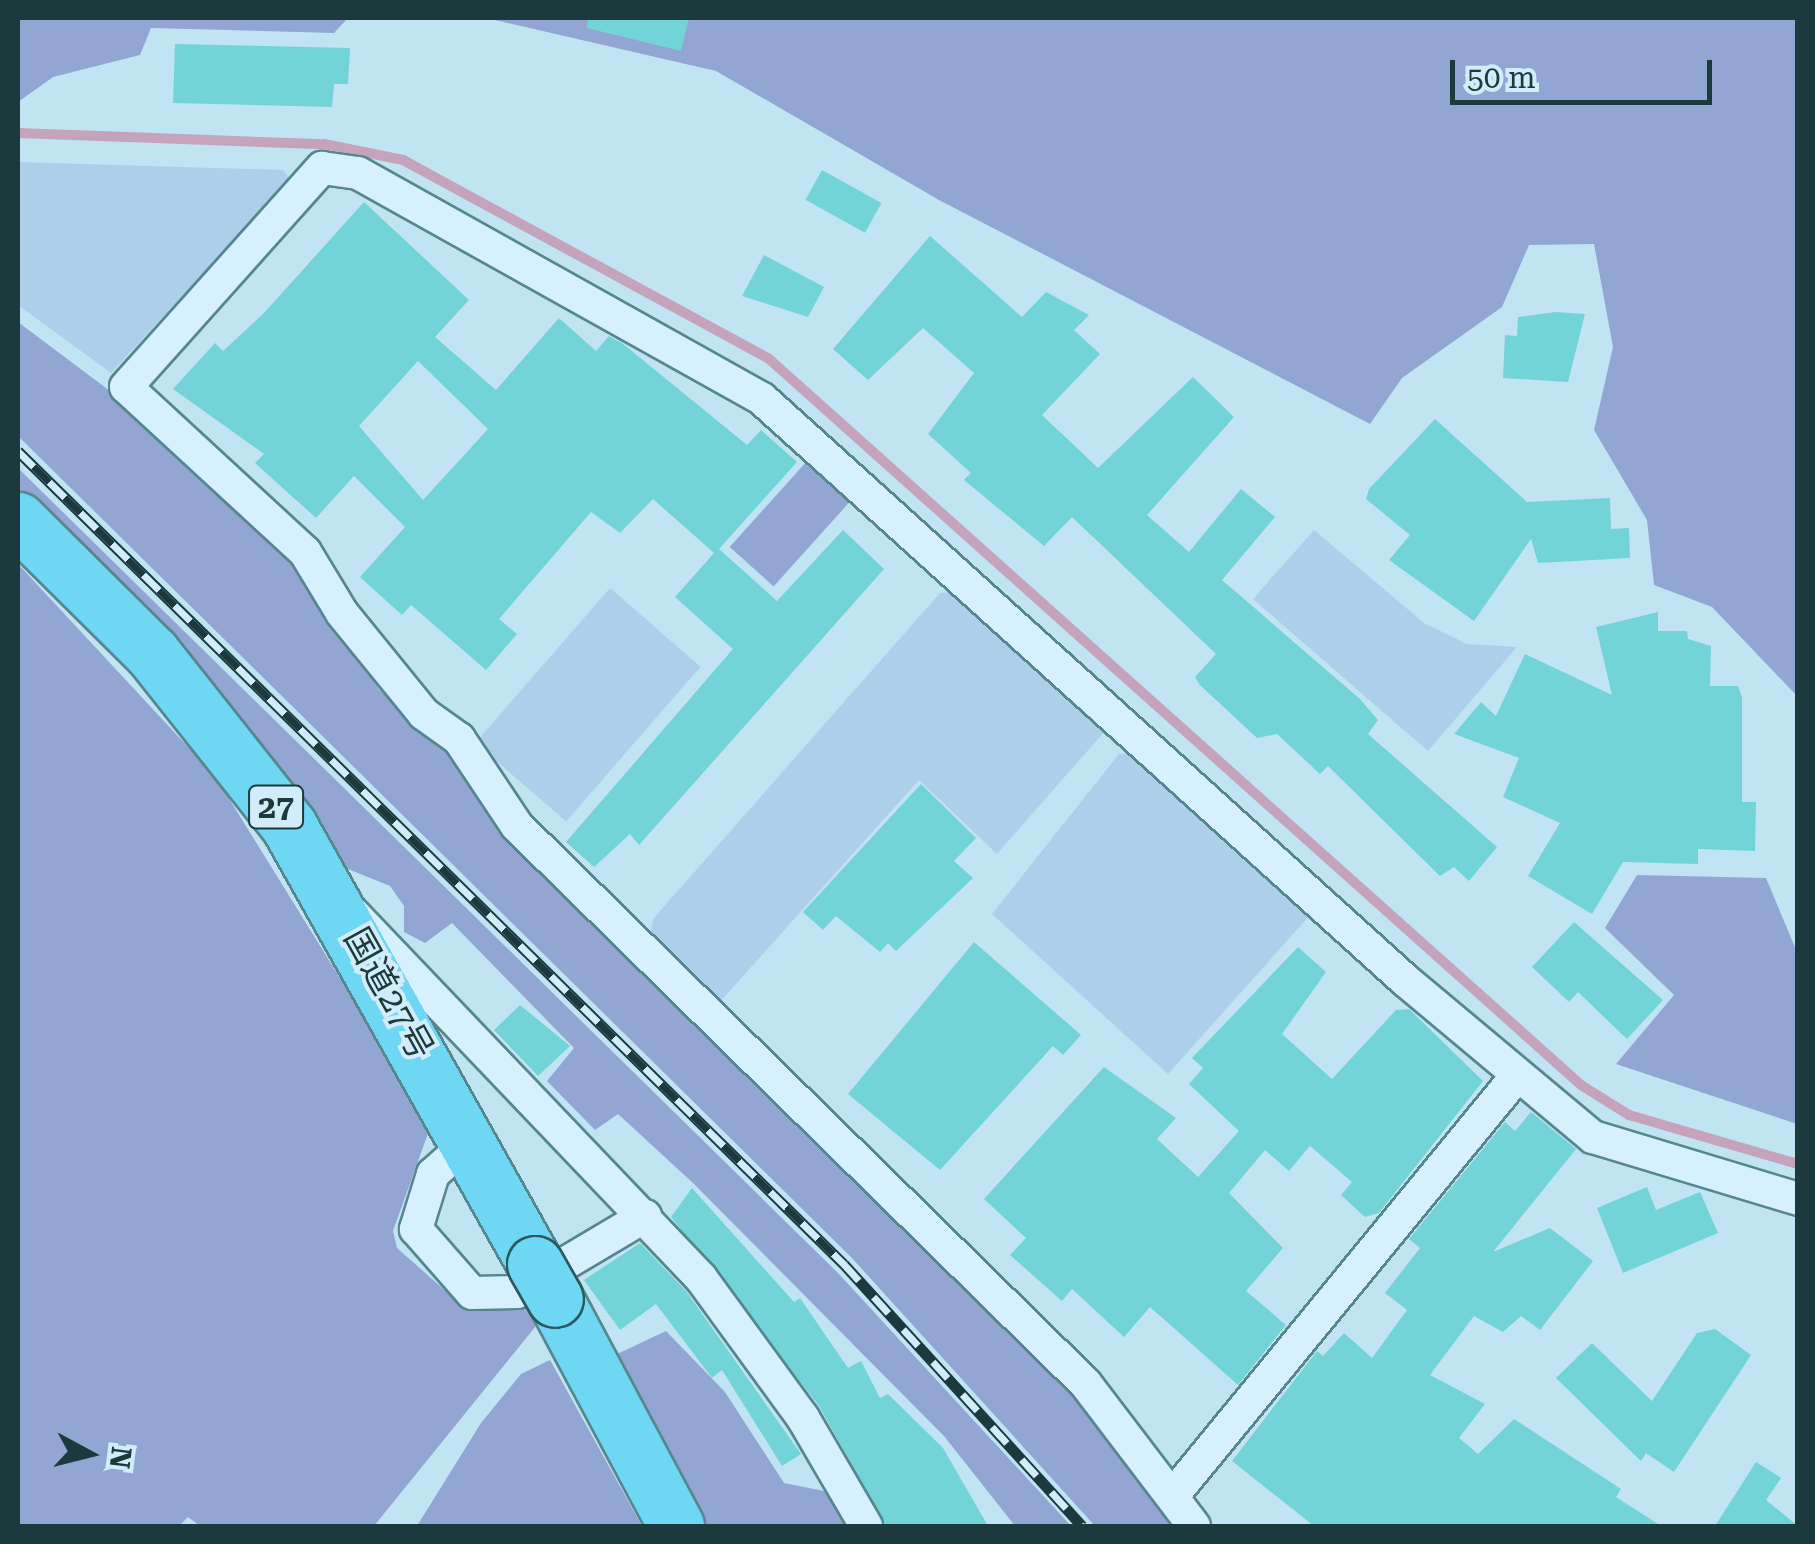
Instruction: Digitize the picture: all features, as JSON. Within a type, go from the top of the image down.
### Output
[{"type":"highway","name":"国道27号","points":[[18,520],[224,736],[331,894],[470,1142],[676,1526]]},
{"type":"street","points":[[1194,1526],[1174,1494],[997,1290],[517,826],[459,739],[424,714],[342,613],[305,552],[126,387],[322,168],[358,173],[762,399],[1516,1077],[1630,1155],[1798,1199]]},
{"type":"street","points":[[331,894],[387,939],[645,1216],[803,1418],[866,1526]]},
{"type":"street","points":[[1174,1494],[1516,1077]]},
{"type":"street","points":[[470,1142],[433,1174],[416,1229],[472,1293],[516,1292],[645,1216]]},
{"type":"shaded area","points":[[18,18],[348,18],[334,33],[151,28],[140,55],[53,77],[18,102]]},
{"type":"shaded area","points":[[486,18],[1797,18],[1797,696],[1712,607],[1654,585],[1647,520],[1594,430],[1613,347],[1594,244],[1529,245],[1502,307],[1402,378],[1370,424],[939,200],[716,71]]},
{"type":"shaded area","points":[[18,162],[283,170],[290,179],[111,373],[18,305]]},
{"type":"shaded area","points":[[18,322],[106,388],[293,562],[379,689],[461,762],[1079,1393],[1180,1526],[1095,1526],[851,1257],[18,436]]},
{"type":"shaded area","points":[[808,460],[852,499],[774,586],[730,547]]},
{"type":"shaded area","points":[[18,468],[838,1273],[1071,1526],[1015,1526],[944,1436],[693,1183],[618,1114],[595,1130],[547,1081],[574,1048],[452,923],[425,943],[404,932],[404,906],[390,886],[338,865],[83,553],[18,489]]},
{"type":"shaded area","points":[[1314,530],[1424,623],[1467,644],[1517,647],[1428,751],[1253,599]]},
{"type":"shaded area","points":[[18,564],[215,776],[431,1125],[393,1231],[397,1248],[466,1309],[525,1306],[536,1326],[374,1526],[200,1526],[188,1517],[179,1526],[18,1526]]},
{"type":"shaded area","points":[[610,588],[701,667],[566,821],[476,743]]},
{"type":"shaded area","points":[[953,592],[1105,731],[997,854],[919,780],[718,1004],[650,938],[653,919],[940,593]]},
{"type":"shaded area","points":[[1119,754],[1135,754],[1311,914],[1168,1074],[992,914]]},
{"type":"shaded area","points":[[1637,875],[1766,878],[1797,952],[1797,1124],[1616,1064],[1674,995],[1605,928]]},
{"type":"shaded area","points":[[666,1331],[725,1392],[784,1483],[829,1492],[849,1526],[702,1526],[613,1356]]},
{"type":"shaded area","points":[[550,1360],[642,1526],[417,1526],[481,1423],[521,1374]]},
{"type":"building","points":[[588,18],[689,18],[681,51],[587,28]]},
{"type":"building","points":[[175,44],[350,48],[348,84],[334,84],[332,107],[173,103]]},
{"type":"building","points":[[822,170],[881,203],[865,233],[806,200]]},
{"type":"building","points":[[364,202],[469,300],[435,337],[496,390],[559,318],[596,351],[609,336],[622,343],[747,445],[761,430],[797,462],[719,549],[777,601],[843,530],[884,569],[639,845],[630,834],[594,867],[566,842],[733,649],[675,597],[714,553],[653,499],[620,533],[591,512],[499,619],[517,634],[486,670],[411,605],[402,615],[360,577],[405,527],[354,476],[316,518],[255,463],[264,454],[173,389],[215,343],[223,351],[264,313]],"holes":[[[418,361],[488,429],[423,500],[359,426]]]},
{"type":"building","points":[[930,236],[1022,317],[1046,292],[1089,315],[1074,330],[1100,354],[1042,415],[1098,468],[1193,377],[1234,417],[1147,515],[1189,552],[1241,489],[1275,517],[1222,580],[1360,699],[1378,720],[1368,734],[1497,847],[1469,881],[1454,867],[1440,876],[1328,766],[1320,774],[1277,734],[1257,738],[1195,677],[1216,654],[1072,517],[1044,546],[964,480],[971,473],[928,434],[974,373],[923,328],[868,380],[833,349]]},
{"type":"building","points":[[764,255],[824,287],[808,317],[742,296]]},
{"type":"building","points":[[1555,312],[1585,314],[1568,382],[1503,378],[1505,335],[1517,336],[1518,317]]},
{"type":"building","points":[[1435,419],[1527,502],[1610,498],[1611,529],[1629,528],[1630,558],[1538,563],[1531,539],[1474,621],[1389,560],[1410,535],[1366,499],[1369,489]]},
{"type":"building","points":[[1658,612],[1658,631],[1687,631],[1688,639],[1711,646],[1710,686],[1738,686],[1742,697],[1742,802],[1756,802],[1755,851],[1698,849],[1698,864],[1623,862],[1592,914],[1528,876],[1560,823],[1503,797],[1519,758],[1454,734],[1481,702],[1496,716],[1525,654],[1612,695],[1596,627]]},
{"type":"building","points":[[921,784],[976,838],[954,861],[973,878],[896,951],[888,943],[880,952],[836,916],[823,930],[803,912]]},
{"type":"building","points":[[1574,922],[1663,1000],[1627,1039],[1578,992],[1569,1002],[1532,967]]},
{"type":"building","points":[[974,942],[1081,1035],[1063,1055],[1053,1046],[940,1170],[848,1094]]},
{"type":"building","points":[[1298,947],[1326,972],[1282,1034],[1332,1079],[1396,1010],[1409,1009],[1483,1081],[1379,1213],[1365,1217],[1341,1195],[1352,1182],[1310,1146],[1289,1171],[1265,1150],[1229,1193],[1283,1248],[1246,1291],[1286,1325],[1238,1385],[1150,1307],[1124,1337],[1072,1289],[1062,1301],[1010,1255],[1026,1238],[984,1199],[1104,1067],[1176,1118],[1157,1139],[1198,1177],[1239,1131],[1189,1084],[1203,1068],[1192,1058]]},
{"type":"building","points":[[520,1005],[570,1046],[538,1076],[494,1030]]},
{"type":"building","points":[[1531,1112],[1576,1149],[1493,1252],[1550,1228],[1593,1261],[1540,1330],[1521,1316],[1503,1332],[1474,1316],[1430,1375],[1485,1404],[1459,1438],[1478,1454],[1514,1419],[1621,1489],[1616,1497],[1661,1526],[1314,1526],[1232,1461],[1317,1351],[1323,1356],[1344,1333],[1372,1358],[1407,1310],[1385,1293],[1420,1248],[1409,1239],[1505,1122],[1515,1131]]},
{"type":"building","points":[[1647,1187],[1656,1210],[1700,1192],[1718,1233],[1623,1273],[1597,1208]]},
{"type":"building","points":[[692,1188],[794,1302],[800,1298],[848,1368],[861,1361],[880,1398],[888,1394],[943,1448],[988,1526],[886,1526],[819,1406],[671,1217]]},
{"type":"building","points":[[640,1243],[686,1291],[801,1454],[782,1466],[722,1370],[712,1378],[656,1304],[620,1330],[584,1280]]},
{"type":"building","points":[[1715,1329],[1751,1355],[1674,1472],[1646,1453],[1641,1461],[1556,1378],[1592,1343],[1652,1401],[1697,1333]]},
{"type":"building","points":[[1756,1462],[1781,1478],[1766,1500],[1798,1526],[1715,1526]]},
{"type":"waterway","points":[[18,133],[324,144],[403,160],[768,358],[1581,1085],[1629,1115],[1798,1164]]},
{"type":"railway","points":[[18,451],[844,1264],[1082,1526]]}]
